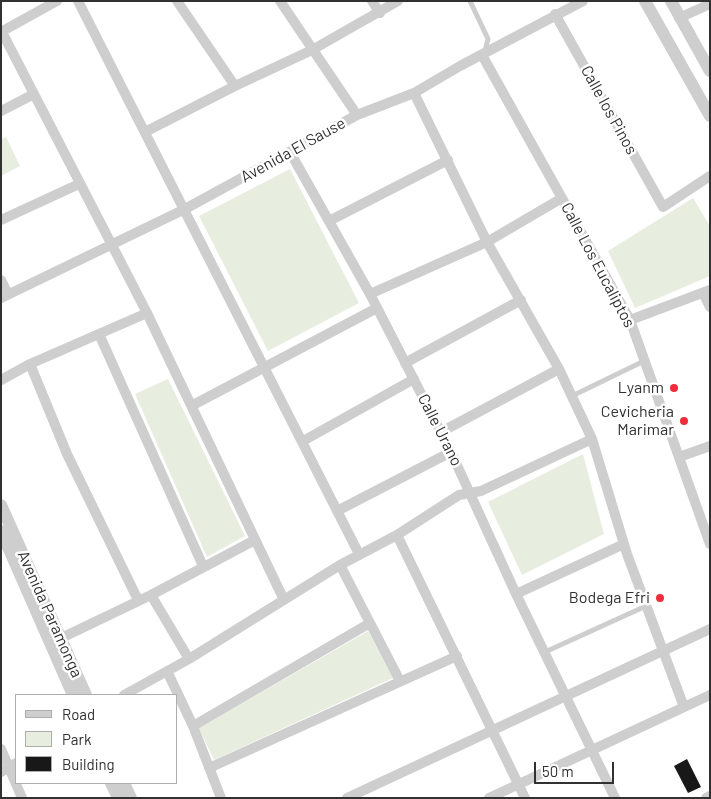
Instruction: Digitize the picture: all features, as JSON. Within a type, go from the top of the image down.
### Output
[{"type":"street","points":[[57,1],[2,32],[147,313],[284,600]]},
{"type":"street","points":[[78,1],[303,440],[359,554]]},
{"type":"street","points":[[177,1],[235,86]]},
{"type":"street","points":[[280,1],[357,115]]},
{"type":"street","points":[[372,1],[380,13]]},
{"type":"street","points":[[146,132],[235,86],[312,50],[380,13],[398,1]]},
{"type":"street","name":"Avenida El Sause","points":[[5,296],[185,209],[357,115],[414,93],[555,14],[582,1]]},
{"type":"street","points":[[645,1],[710,116]]},
{"type":"street","points":[[671,1],[710,72]]},
{"type":"street","points":[[679,18],[710,4]]},
{"type":"street","name":"Calle los Pinos","points":[[555,14],[663,207],[710,176]]},
{"type":"street","name":"Calle Los Eucaliptos","points":[[482,55],[630,320],[709,541]]},
{"type":"street","points":[[414,93],[487,242],[559,369],[592,438],[624,544],[684,707]]},
{"type":"street","points":[[1,112],[34,94]]},
{"type":"street","name":"Calle Urano","points":[[290,152],[370,294],[441,432],[471,493],[516,594],[576,714],[615,798]]},
{"type":"street","points":[[329,221],[448,160]]},
{"type":"street","points":[[1,220],[80,184]]},
{"type":"street","points":[[370,294],[487,242],[562,198]]},
{"type":"street","points":[[1,280],[5,296]]},
{"type":"street","points":[[630,320],[706,291],[710,308]]},
{"type":"street","points":[[405,363],[520,300]]},
{"type":"street","points":[[192,405],[377,308]]},
{"type":"street","points":[[1,380],[30,364],[147,313]]},
{"type":"street","points":[[99,334],[203,566]]},
{"type":"street","points":[[30,364],[67,454],[138,600]]},
{"type":"street","points":[[441,432],[559,369]]},
{"type":"street","points":[[303,440],[414,379]]},
{"type":"street","points":[[126,694],[189,659],[340,565],[397,535],[459,495],[481,491],[592,438]]},
{"type":"street","points":[[679,457],[710,446]]},
{"type":"street","points":[[337,511],[451,452]]},
{"type":"street","name":"Avenida Paramonga","points":[[1,505],[10,550]]},
{"type":"street","name":"Avenida Paramonga","points":[[1,532],[55,641],[85,694]]},
{"type":"street","points":[[397,535],[525,798]]},
{"type":"street","points":[[55,641],[255,540]]},
{"type":"street","points":[[516,594],[624,544]]},
{"type":"street","points":[[340,565],[400,681]]},
{"type":"street","points":[[151,594],[189,659]]},
{"type":"street","points":[[193,726],[370,623]]},
{"type":"street","points":[[347,798],[710,629]]},
{"type":"street","name":"Avenida Paramonga","points":[[55,641],[73,694]]},
{"type":"street","points":[[209,768],[457,656]]},
{"type":"street","points":[[167,671],[178,694]]},
{"type":"street","points":[[178,694],[193,726],[221,798]]},
{"type":"street","points":[[489,798],[710,694]]},
{"type":"street","points":[[1,749],[15,781]]},
{"type":"street","points":[[16,784],[22,798]]},
{"type":"street","points":[[111,784],[118,798]]},
{"type":"street","points":[[124,784],[131,798]]},
{"type":"street","points":[[706,798],[710,796]]},
{"type":"lane","points":[[470,1],[488,40],[482,55]]},
{"type":"lane","points":[[572,396],[644,360]]},
{"type":"lane","points":[[544,652],[647,605]]},
{"type":"green space","points":[[6,137],[20,166],[1,176],[1,139]]},
{"type":"green space","points":[[290,169],[359,303],[268,351],[199,216]]},
{"type":"green space","points":[[693,198],[710,226],[710,276],[635,308],[608,251]]},
{"type":"green space","points":[[168,379],[245,536],[207,557],[135,394]]},
{"type":"green space","points":[[583,454],[604,534],[522,575],[488,502]]},
{"type":"green space","points":[[368,631],[393,678],[214,760],[199,728]]},
{"type":"building","points":[[687,759],[701,787],[688,793],[674,766]]},
{"type":"place","name":"Lyanm","points":[[674,388]]},
{"type":"place","name":"Cevicheria Marimar","points":[[684,421]]},
{"type":"place","name":"Bodega Efri","points":[[660,598]]}]
